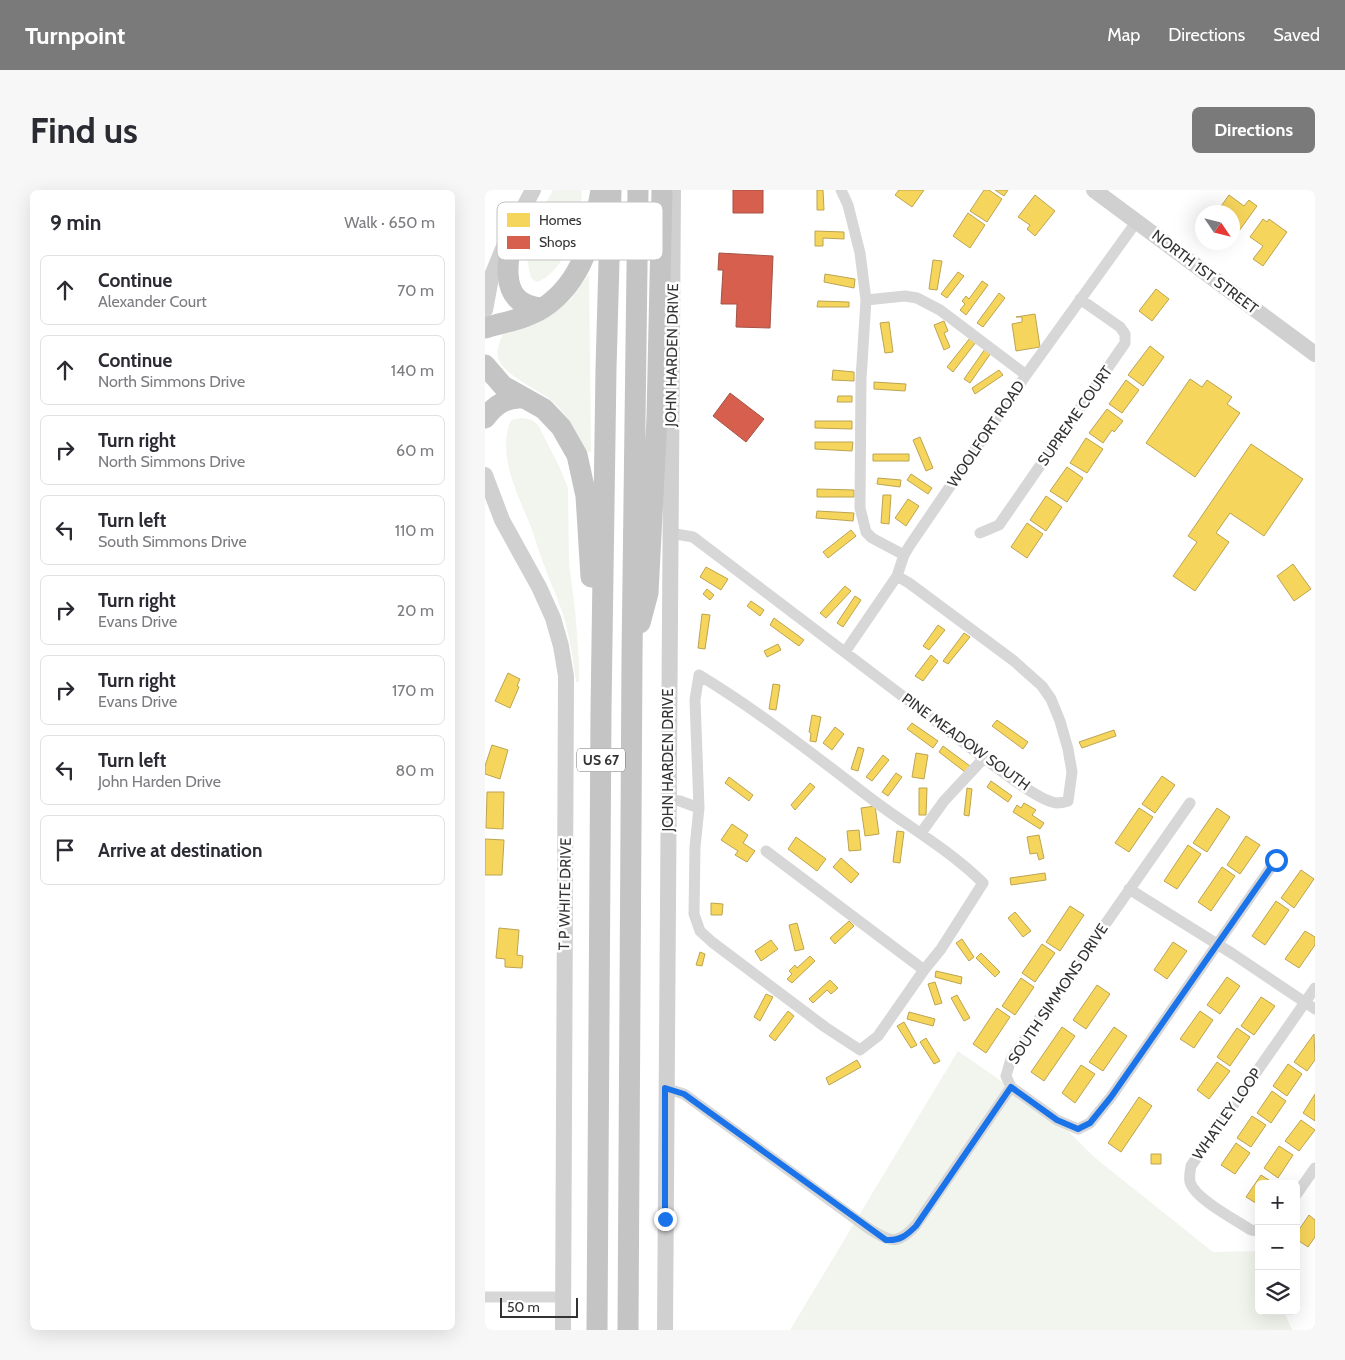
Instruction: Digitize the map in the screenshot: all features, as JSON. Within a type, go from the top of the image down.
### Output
[{"type":"highway","points":[[509,260],[508,278],[516,299],[530,308],[543,308]]},
{"type":"highway","points":[[485,328],[520,318],[543,308],[562,292],[581,266],[583,260]]},
{"type":"highway","name":"US 67","points":[[597,1330],[601,712],[609,260]]},
{"type":"highway","name":"US 67","points":[[628,1330],[632,657],[637,260]]},
{"type":"highway","points":[[632,657],[648,593],[657,417],[660,260]]},
{"type":"highway","points":[[485,365],[503,386],[543,410],[561,427],[577,455],[586,496],[601,712]]},
{"type":"highway","points":[[485,418],[491,409],[501,402],[522,398]]},
{"type":"street","points":[[526,202],[533,190]]},
{"type":"street","name":"JOHN HARDEN DRIVE","points":[[665,1330],[665,1088],[673,190]]},
{"type":"street","points":[[841,190],[848,205],[860,253],[866,300],[861,379],[860,508],[866,532],[872,538],[904,556]]},
{"type":"street","name":"NORTH 1ST STREET","points":[[1094,190],[1315,354]]},
{"type":"street","name":"WOOLFORT ROAD","points":[[845,652],[897,576],[904,556],[1026,375],[1137,221]]},
{"type":"street","points":[[485,310],[491,278],[498,260]]},
{"type":"street","points":[[866,300],[905,296],[917,298],[941,310],[1026,375]]},
{"type":"street","name":"SUPREME COURT","points":[[980,533],[999,525],[1125,344],[1125,334],[1120,328],[1081,299]]},
{"type":"street","name":"T P WHITE DRIVE","points":[[485,475],[502,520],[539,587],[553,618],[561,646],[566,676],[563,1330]]},
{"type":"street","name":"PINE MEADOW SOUTH","points":[[670,533],[693,538],[984,758],[1039,796],[1055,803],[1068,801],[1072,772],[1068,749],[1051,698],[1042,686],[984,638],[897,576]]},
{"type":"street","points":[[699,675],[769,722],[885,809],[921,833],[983,883],[945,942],[878,1036],[860,1050],[825,1028],[700,931],[694,914],[695,847],[699,808],[695,700],[699,675]]},
{"type":"street","points":[[921,833],[944,801],[984,758]]},
{"type":"street","points":[[668,800],[679,801],[699,808]]},
{"type":"street","name":"SOUTH SIMMONS DRIVE","points":[[665,1088],[684,1094],[886,1240],[895,1240],[907,1236],[916,1226],[1011,1087],[1006,1076],[1007,1067],[1011,1059],[1190,803]]},
{"type":"street","points":[[766,851],[924,970]]},
{"type":"street","points":[[1011,1087],[1057,1120],[1078,1129],[1090,1123],[1111,1097],[1276,860]]},
{"type":"street","points":[[1129,889],[1315,1009]]},
{"type":"street","points":[[1305,1002],[1315,988]]},
{"type":"street","name":"WHATLEY LOOP","points":[[1255,1230],[1251,1230],[1201,1196],[1193,1188],[1189,1173],[1191,1166],[1305,1002]]},
{"type":"street","points":[[1300,1190],[1315,1168]]},
{"type":"street","points":[[485,1297],[562,1297]]},
{"type":"shaded area","points":[[553,190],[582,190],[581,202],[546,202]]},
{"type":"shaded area","points":[[528,260],[561,260],[550,274],[537,282],[531,278]]},
{"type":"shaded area","points":[[589,274],[591,452],[588,452],[558,406],[510,373],[504,368],[498,358],[498,347],[504,332],[556,311],[571,299]]},
{"type":"shaded area","points":[[522,418],[532,420],[538,425],[568,488],[569,564],[575,609],[579,682],[576,682],[569,640],[561,609],[514,485],[507,459],[507,433],[511,420]]},
{"type":"shaded area","points":[[958,1051],[1057,1120],[1094,1157],[1213,1252],[1255,1251],[1255,1315],[1286,1315],[1292,1330],[790,1330]]},
{"type":"building: Homes","points":[[817,190],[823,190],[824,210],[817,210]]},
{"type":"building: Homes","points":[[899,190],[924,190],[912,207],[895,195]]},
{"type":"building: Homes","points":[[984,190],[989,190],[1002,199],[987,222],[970,211]]},
{"type":"building: Homes","points":[[995,190],[1008,190],[1004,196]]},
{"type":"building: Homes","points":[[1035,195],[1055,211],[1035,236],[1027,229],[1030,225],[1018,217]]},
{"type":"building: Homes","points":[[1229,195],[1244,206],[1249,200],[1257,206],[1240,230],[1240,205],[1222,205]]},
{"type":"building: Homes","points":[[968,213],[985,225],[970,248],[953,236]]},
{"type":"building: Homes","points":[[1263,219],[1267,222],[1269,219],[1287,232],[1263,266],[1253,259],[1263,246],[1250,237]]},
{"type":"building: Homes","points":[[815,231],[844,232],[844,239],[823,238],[823,246],[815,246]]},
{"type":"building: Homes","points":[[933,260],[942,261],[937,290],[929,289]]},
{"type":"building: Homes","points":[[958,272],[964,276],[947,298],[941,294]]},
{"type":"building: Homes","points":[[825,274],[855,279],[854,288],[824,282]]},
{"type":"building: Homes","points":[[982,281],[988,285],[966,315],[960,310],[965,304],[962,301],[966,296],[969,299]]},
{"type":"building: Homes","points":[[1156,289],[1169,299],[1152,321],[1139,311]]},
{"type":"building: Homes","points":[[999,293],[1005,298],[983,327],[977,323]]},
{"type":"building: Homes","points":[[818,301],[849,302],[849,307],[817,307]]},
{"type":"building: Homes","points":[[1035,314],[1040,347],[1016,351],[1012,324],[1022,322],[1022,317],[1016,317]]},
{"type":"building: Homes","points":[[944,321],[948,331],[944,333],[950,347],[944,350],[934,325]]},
{"type":"building: Homes","points":[[889,322],[893,352],[885,353],[880,323]]},
{"type":"building: Homes","points":[[970,338],[976,342],[953,372],[947,367]]},
{"type":"building: Homes","points":[[1150,346],[1164,357],[1143,386],[1128,375]]},
{"type":"building: Homes","points":[[985,349],[991,353],[970,383],[964,379]]},
{"type":"building: Homes","points":[[833,370],[854,372],[854,381],[832,380]]},
{"type":"building: Homes","points":[[999,370],[1003,375],[975,394],[972,388]]},
{"type":"building: Homes","points":[[1190,379],[1202,387],[1207,380],[1232,397],[1227,404],[1240,413],[1195,477],[1146,443]]},
{"type":"building: Homes","points":[[1126,380],[1139,390],[1122,413],[1109,404]]},
{"type":"building: Homes","points":[[874,382],[906,384],[905,391],[874,389]]},
{"type":"building: Homes","points":[[838,396],[852,396],[852,402],[837,402]]},
{"type":"building: Homes","points":[[1107,409],[1123,421],[1114,432],[1112,430],[1103,443],[1089,433]]},
{"type":"building: Homes","points":[[815,421],[852,421],[852,429],[815,428]]},
{"type":"building: Homes","points":[[920,437],[933,468],[926,471],[913,440]]},
{"type":"building: Homes","points":[[1086,438],[1103,449],[1087,473],[1070,463]]},
{"type":"building: Homes","points":[[815,442],[853,442],[852,451],[815,449]]},
{"type":"building: Homes","points":[[1251,444],[1303,479],[1264,536],[1230,513],[1216,533],[1229,542],[1195,591],[1173,576],[1197,542],[1188,536]]},
{"type":"building: Homes","points":[[873,454],[909,454],[909,461],[873,461]]},
{"type":"building: Homes","points":[[1067,467],[1083,478],[1067,502],[1050,491]]},
{"type":"building: Homes","points":[[911,474],[932,488],[928,494],[907,480]]},
{"type":"building: Homes","points":[[878,478],[901,480],[900,487],[877,484]]},
{"type":"building: Homes","points":[[817,489],[854,490],[854,497],[817,497]]},
{"type":"building: Homes","points":[[883,495],[891,495],[889,524],[881,523]]},
{"type":"building: Homes","points":[[1046,496],[1062,507],[1046,531],[1030,520]]},
{"type":"building: Homes","points":[[908,499],[919,506],[906,526],[895,518]]},
{"type":"building: Homes","points":[[817,511],[854,513],[853,521],[816,518]]},
{"type":"building: Homes","points":[[1027,523],[1043,534],[1027,558],[1011,547]]},
{"type":"building: Homes","points":[[851,530],[856,536],[828,558],[823,552]]},
{"type":"building: Homes","points":[[1293,564],[1311,589],[1294,601],[1277,576]]},
{"type":"building: Homes","points":[[706,567],[728,579],[721,590],[700,577]]},
{"type":"building: Homes","points":[[845,586],[851,591],[826,618],[820,613]]},
{"type":"building: Homes","points":[[707,589],[714,595],[710,600],[703,594]]},
{"type":"building: Homes","points":[[855,596],[861,600],[843,627],[837,623]]},
{"type":"building: Homes","points":[[751,601],[764,610],[760,616],[747,606]]},
{"type":"building: Homes","points":[[702,614],[710,615],[705,649],[698,648]]},
{"type":"building: Homes","points":[[774,618],[804,640],[799,646],[770,625]]},
{"type":"building: Homes","points":[[938,625],[945,630],[929,650],[923,646]]},
{"type":"building: Homes","points":[[964,633],[970,637],[948,664],[943,661]]},
{"type":"building: Homes","points":[[778,644],[781,650],[767,657],[764,651]]},
{"type":"building: Homes","points":[[931,655],[938,661],[923,681],[915,676]]},
{"type":"building: Homes","points":[[508,673],[520,679],[517,686],[519,687],[510,708],[495,701]]},
{"type":"building: Homes","points":[[773,684],[780,685],[776,710],[769,709]]},
{"type":"building: Homes","points":[[812,715],[821,717],[816,742],[810,741],[811,733],[809,732]]},
{"type":"building: Homes","points":[[997,720],[1028,742],[1023,749],[992,726]]},
{"type":"building: Homes","points":[[912,723],[938,741],[933,748],[907,729]]},
{"type":"building: Homes","points":[[835,727],[844,734],[832,750],[823,743]]},
{"type":"building: Homes","points":[[1114,730],[1116,736],[1082,748],[1079,742]]},
{"type":"building: Homes","points":[[492,745],[508,750],[500,779],[485,774],[485,766]]},
{"type":"building: Homes","points":[[943,746],[970,766],[965,772],[939,752]]},
{"type":"building: Homes","points":[[858,747],[864,749],[858,771],[851,769]]},
{"type":"building: Homes","points":[[916,753],[928,755],[924,779],[912,777]]},
{"type":"building: Homes","points":[[883,755],[889,760],[872,781],[866,777]]},
{"type":"building: Homes","points":[[896,773],[902,777],[888,796],[882,792]]},
{"type":"building: Homes","points":[[1162,776],[1175,785],[1155,813],[1142,804]]},
{"type":"building: Homes","points":[[729,777],[753,795],[749,801],[725,783]]},
{"type":"building: Homes","points":[[991,781],[1012,796],[1008,802],[987,787]]},
{"type":"building: Homes","points":[[810,783],[815,787],[795,810],[791,805]]},
{"type":"building: Homes","points":[[919,788],[927,788],[926,815],[919,815]]},
{"type":"building: Homes","points":[[967,788],[972,789],[969,816],[964,815]]},
{"type":"building: Homes","points":[[487,792],[504,792],[503,829],[486,828]]},
{"type":"building: Homes","points":[[1024,803],[1036,810],[1032,815],[1044,823],[1040,829],[1013,812],[1017,805],[1021,808]]},
{"type":"building: Homes","points":[[875,806],[879,834],[865,836],[861,808]]},
{"type":"building: Homes","points":[[1139,808],[1153,817],[1129,852],[1115,843]]},
{"type":"building: Homes","points":[[1217,808],[1230,817],[1207,852],[1193,843]]},
{"type":"building: Homes","points":[[732,824],[748,835],[743,843],[755,851],[747,862],[735,855],[738,851],[721,840]]},
{"type":"building: Homes","points":[[859,830],[861,850],[849,851],[847,831]]},
{"type":"building: Homes","points":[[897,831],[904,832],[900,863],[893,862]]},
{"type":"building: Homes","points":[[1039,835],[1044,858],[1039,860],[1037,853],[1030,854],[1027,837]]},
{"type":"building: Homes","points":[[1246,836],[1260,845],[1240,874],[1227,865]]},
{"type":"building: Homes","points":[[796,837],[826,859],[817,871],[788,849]]},
{"type":"building: Homes","points":[[485,839],[504,840],[502,875],[485,875]]},
{"type":"building: Homes","points":[[1188,845],[1201,854],[1177,889],[1164,881]]},
{"type":"building: Homes","points":[[841,858],[859,874],[851,883],[833,867]]},
{"type":"building: Homes","points":[[1222,867],[1235,876],[1211,911],[1198,902]]},
{"type":"building: Homes","points":[[1301,870],[1314,879],[1294,908],[1281,898]]},
{"type":"building: Homes","points":[[1045,873],[1046,880],[1011,885],[1010,878]]},
{"type":"building: Homes","points":[[1276,901],[1289,910],[1265,945],[1252,936]]},
{"type":"building: Homes","points":[[711,903],[723,904],[722,915],[711,915]]},
{"type":"building: Homes","points":[[1070,906],[1084,915],[1060,951],[1046,942]]},
{"type":"building: Homes","points":[[1015,912],[1031,931],[1023,937],[1008,918]]},
{"type":"building: Homes","points":[[849,921],[854,926],[835,944],[830,938]]},
{"type":"building: Homes","points":[[797,923],[804,949],[795,951],[789,925]]},
{"type":"building: Homes","points":[[499,928],[519,930],[517,955],[523,956],[522,968],[505,967],[505,959],[496,958]]},
{"type":"building: Homes","points":[[1305,931],[1315,937],[1315,945],[1299,968],[1285,959]]},
{"type":"building: Homes","points":[[962,939],[974,957],[969,961],[956,943]]},
{"type":"building: Homes","points":[[771,940],[778,949],[761,961],[755,951]]},
{"type":"building: Homes","points":[[1173,942],[1187,951],[1167,979],[1154,970]]},
{"type":"building: Homes","points":[[1042,944],[1055,953],[1035,982],[1022,973]]},
{"type":"building: Homes","points":[[700,952],[705,954],[702,966],[696,965]]},
{"type":"building: Homes","points":[[981,953],[1000,972],[995,977],[976,958]]},
{"type":"building: Homes","points":[[810,956],[815,961],[792,983],[787,979],[792,974],[789,971],[795,965],[797,968]]},
{"type":"building: Homes","points":[[936,971],[962,977],[961,984],[935,977]]},
{"type":"building: Homes","points":[[1227,977],[1240,986],[1220,1014],[1207,1005]]},
{"type":"building: Homes","points":[[1021,978],[1034,987],[1015,1015],[1002,1006]]},
{"type":"building: Homes","points":[[830,980],[838,988],[831,994],[827,990],[813,1003],[809,999]]},
{"type":"building: Homes","points":[[935,982],[942,1003],[935,1005],[928,984]]},
{"type":"building: Homes","points":[[1097,985],[1110,994],[1086,1029],[1073,1020]]},
{"type":"building: Homes","points":[[766,994],[773,997],[760,1021],[754,1017]]},
{"type":"building: Homes","points":[[957,995],[970,1018],[964,1021],[951,998]]},
{"type":"building: Homes","points":[[1261,997],[1275,1006],[1254,1035],[1241,1026]]},
{"type":"building: Homes","points":[[997,1008],[1010,1017],[986,1053],[973,1044]]},
{"type":"building: Homes","points":[[788,1011],[794,1016],[775,1041],[769,1036]]},
{"type":"building: Homes","points":[[1200,1011],[1213,1020],[1194,1048],[1180,1039]]},
{"type":"building: Homes","points":[[909,1012],[935,1019],[933,1026],[907,1019]]},
{"type":"building: Homes","points":[[904,1022],[917,1045],[911,1048],[897,1026]]},
{"type":"building: Homes","points":[[1062,1027],[1075,1036],[1044,1081],[1031,1072]]},
{"type":"building: Homes","points":[[1114,1027],[1127,1036],[1103,1071],[1089,1062]]},
{"type":"building: Homes","points":[[1237,1028],[1250,1037],[1230,1066],[1217,1057]]},
{"type":"building: Homes","points":[[1314,1034],[1315,1060],[1307,1071],[1294,1062]]},
{"type":"building: Homes","points":[[926,1038],[940,1061],[934,1064],[920,1042]]},
{"type":"building: Homes","points":[[857,1060],[861,1067],[829,1085],[826,1078]]},
{"type":"building: Homes","points":[[1217,1062],[1230,1071],[1209,1099],[1197,1090]]},
{"type":"building: Homes","points":[[1288,1064],[1302,1074],[1287,1096],[1273,1086]]},
{"type":"building: Homes","points":[[1081,1065],[1095,1074],[1075,1103],[1062,1093]]},
{"type":"building: Homes","points":[[1272,1091],[1286,1101],[1271,1123],[1257,1113]]},
{"type":"building: Homes","points":[[1315,1094],[1315,1121],[1303,1113]]},
{"type":"building: Homes","points":[[1139,1097],[1152,1106],[1121,1152],[1108,1143]]},
{"type":"building: Homes","points":[[1252,1116],[1266,1125],[1251,1147],[1237,1138]]},
{"type":"building: Homes","points":[[1301,1120],[1315,1130],[1299,1151],[1285,1141]]},
{"type":"building: Homes","points":[[1236,1143],[1250,1153],[1235,1174],[1221,1165]]},
{"type":"building: Homes","points":[[1279,1146],[1293,1155],[1278,1178],[1264,1168]]},
{"type":"building: Homes","points":[[1151,1154],[1161,1154],[1161,1164],[1151,1164]]},
{"type":"building: Homes","points":[[1261,1175],[1269,1180],[1258,1180]]},
{"type":"building: Homes","points":[[1255,1184],[1255,1203],[1246,1197]]},
{"type":"building: Homes","points":[[1309,1215],[1315,1220],[1315,1237],[1308,1247],[1300,1242],[1300,1228]]},
{"type":"building: Shops","points":[[733,190],[763,190],[763,213],[733,213]]},
{"type":"building: Shops","points":[[719,253],[773,256],[770,328],[736,327],[737,304],[721,304],[723,270],[718,270]]},
{"type":"building: Shops","points":[[730,393],[764,419],[746,442],[713,416]]},
{"type":"route","points":[[665,1219],[665,1088],[684,1094],[886,1240],[895,1240],[907,1236],[916,1226],[1011,1087],[1057,1120],[1078,1129],[1090,1123],[1111,1097],[1276,860]]}]
